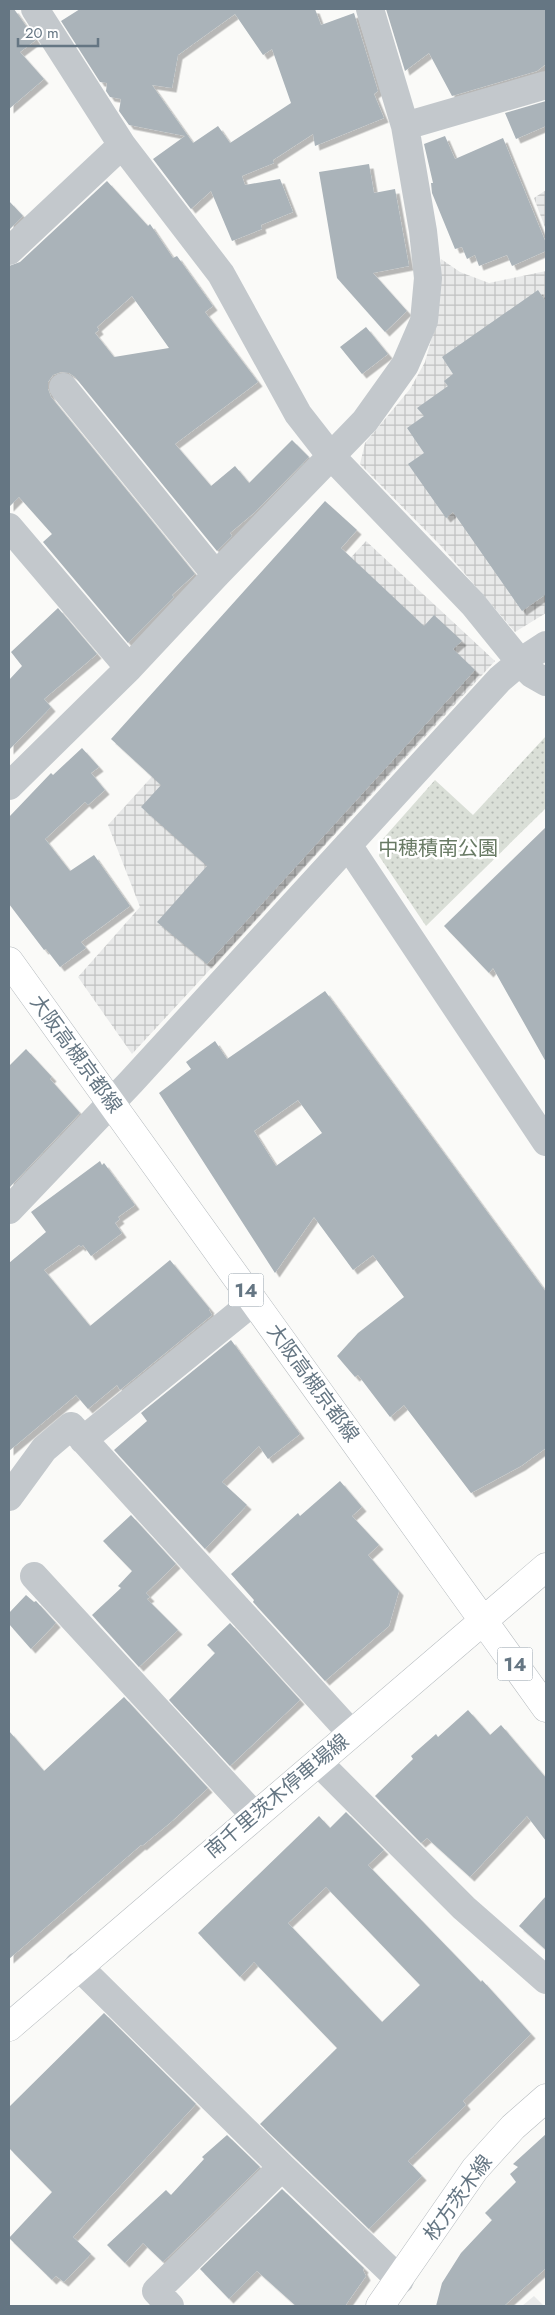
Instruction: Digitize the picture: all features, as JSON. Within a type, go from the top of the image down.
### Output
[{"type":"main road","name":"大阪高槻京都線","points":[[9,961],[484,1619],[546,1708]]},
{"type":"main road","name":"南千里茨木停車場線","points":[[9,2027],[254,1815],[546,1567]]},
{"type":"main road","name":"枚方茨木線","points":[[380,2306],[400,2280],[475,2169],[513,2127],[546,2098]]},
{"type":"street","points":[[35,9],[122,145],[221,274],[298,414],[330,455],[473,604],[520,662],[532,674],[546,682]]},
{"type":"street","points":[[9,786],[130,668],[330,455],[365,421],[405,365],[424,321],[428,278],[405,126],[370,9]]},
{"type":"street","points":[[405,126],[546,85]]},
{"type":"street","points":[[9,250],[122,145]]},
{"type":"street","points":[[63,387],[216,575]]},
{"type":"street","points":[[9,527],[130,668]]},
{"type":"street","points":[[9,1210],[111,1103],[500,679],[520,662],[546,646]]},
{"type":"street","points":[[348,845],[546,1142]]},
{"type":"street","points":[[83,1440],[254,1301]]},
{"type":"street","points":[[9,1497],[44,1449],[71,1426],[352,1733]]},
{"type":"street","points":[[34,1576],[254,1815]]},
{"type":"street","points":[[318,1762],[464,1908],[546,1980]]},
{"type":"street","points":[[78,1966],[400,2280]]},
{"type":"street","points":[[170,2306],[156,2291],[282,2167]]},
{"type":"shaded area","points":[[546,190],[546,230],[534,198]]},
{"type":"shaded area","points":[[441,259],[460,272],[489,283],[546,271],[546,613],[515,632],[440,545],[360,464],[365,443],[410,389],[425,362],[438,315]]},
{"type":"shaded area","points":[[366,541],[495,661],[132,1054],[78,977],[140,907],[108,825]]},
{"type":"shaded area","points":[[534,2296],[544,2306],[522,2306]]},
{"type":"green space","name":"中穂積南公園","points":[[546,736],[546,808],[426,926],[379,856],[381,841],[435,780],[473,815]]},
{"type":"building","points":[[9,9],[14,9],[36,40],[20,52],[44,79],[9,109]]},
{"type":"building","points":[[80,9],[315,9],[321,25],[354,13],[378,91],[374,94],[384,118],[315,146],[313,134],[273,160],[274,163],[242,176],[245,185],[280,179],[293,212],[261,225],[262,229],[232,241],[211,191],[191,209],[153,159],[185,136],[129,125],[119,111],[121,99],[110,97],[106,91],[107,83],[100,82],[61,21]],"holes":[[[235,14],[263,55],[272,49],[291,103],[230,143],[218,126],[193,143],[152,85],[172,88],[178,55]]]},
{"type":"building","points":[[386,9],[546,9],[546,64],[537,71],[452,96],[429,53],[405,71]]},
{"type":"building","points":[[546,101],[546,126],[516,139],[505,113]]},
{"type":"building","points":[[445,136],[455,159],[503,138],[546,243],[546,251],[512,266],[507,255],[479,266],[475,255],[467,259],[462,247],[455,249],[432,193],[431,183],[433,183],[424,144]]},
{"type":"building","points":[[369,164],[374,193],[395,189],[409,266],[373,273],[407,311],[385,332],[337,278],[319,172]]},
{"type":"building","points":[[107,181],[148,226],[150,224],[173,258],[177,256],[213,306],[205,312],[258,382],[175,444],[211,486],[235,466],[249,483],[292,440],[309,457],[255,512],[230,533],[232,536],[217,551],[75,377],[69,373],[61,372],[53,375],[48,382],[51,397],[195,574],[172,595],[174,597],[128,643],[43,542],[52,534],[19,497],[9,507],[9,266],[20,262]],"holes":[[[132,296],[169,348],[114,357],[95,333],[99,330],[97,327]]]},
{"type":"building","points":[[9,201],[23,216],[9,230]]},
{"type":"building","points":[[538,290],[546,302],[546,594],[522,611],[453,512],[446,518],[408,464],[424,453],[407,428],[424,416],[417,408],[448,386],[444,381],[453,374],[442,357]]},
{"type":"building","points":[[366,327],[388,354],[362,374],[340,347]]},
{"type":"building","points":[[325,501],[357,530],[341,548],[424,626],[434,615],[462,641],[453,649],[475,670],[207,964],[157,922],[207,866],[141,807],[161,785],[111,739]]},
{"type":"building","points":[[58,608],[97,654],[44,699],[51,707],[9,750],[9,680],[22,666],[11,652]]},
{"type":"building","points":[[82,748],[99,767],[91,773],[105,790],[88,805],[85,802],[45,839],[70,871],[94,855],[130,906],[81,942],[86,948],[60,967],[46,949],[44,950],[9,904],[9,817],[51,773],[53,775]]},
{"type":"building","points":[[546,827],[546,1062],[493,968],[489,973],[444,926]]},
{"type":"building","points":[[325,991],[546,1292],[546,1448],[521,1466],[471,1493],[404,1405],[390,1417],[358,1375],[355,1377],[337,1356],[358,1333],[404,1297],[373,1255],[353,1270],[314,1217],[275,1273],[159,1093],[191,1069],[186,1062],[215,1041],[227,1059]],"holes":[[[298,1100],[322,1133],[276,1166],[254,1131]]]},
{"type":"building","points":[[26,1049],[52,1077],[50,1079],[80,1113],[9,1188],[9,1066]]},
{"type":"building","points":[[100,1161],[102,1165],[104,1163],[135,1205],[118,1217],[120,1219],[115,1223],[122,1233],[91,1256],[83,1245],[81,1247],[79,1245],[44,1270],[90,1326],[170,1260],[210,1309],[212,1315],[120,1390],[117,1385],[88,1409],[76,1395],[9,1451],[9,1263],[46,1232],[31,1212]]},
{"type":"building","points":[[231,1340],[300,1434],[268,1459],[259,1446],[222,1482],[247,1505],[205,1549],[114,1450],[147,1421],[141,1413]]},
{"type":"building","points":[[340,1481],[362,1507],[352,1516],[379,1545],[368,1555],[399,1591],[389,1626],[325,1681],[253,1602],[254,1600],[231,1574],[298,1513],[300,1516]]},
{"type":"building","points":[[131,1515],[176,1564],[146,1593],[150,1597],[147,1599],[178,1630],[139,1667],[92,1615],[121,1588],[118,1586],[132,1571],[103,1541]]},
{"type":"building","points":[[26,1595],[34,1602],[36,1601],[56,1623],[31,1649],[9,1624],[9,1613]]},
{"type":"building","points":[[230,1623],[300,1700],[230,1766],[169,1700],[215,1653],[207,1645]]},
{"type":"building","points":[[124,1697],[208,1788],[171,1822],[141,1845],[9,1959],[9,1731],[44,1771]]},
{"type":"building","points":[[468,1710],[490,1735],[501,1725],[546,1778],[546,1841],[527,1816],[470,1877],[427,1838],[421,1843],[375,1796],[413,1759],[411,1756],[436,1734],[438,1737]]},
{"type":"building","points":[[346,1812],[384,1850],[368,1865],[481,1982],[482,1980],[531,2034],[463,2101],[466,2105],[408,2161],[422,2176],[369,2229],[260,2124],[337,2048],[254,1962],[240,1977],[198,1933],[319,1816],[330,1828]],"holes":[[[326,1887],[420,1985],[382,2022],[288,1923]]]},
{"type":"building","points":[[546,1896],[546,1950],[519,1926]]},
{"type":"building","points":[[104,2013],[196,2104],[73,2237],[91,2254],[64,2282],[56,2276],[52,2280],[9,2238],[52,2192],[9,2148],[9,2107]]},
{"type":"building","points":[[546,2134],[546,2268],[504,2306],[436,2306],[442,2283],[461,2253],[492,2220],[485,2213],[516,2182],[510,2174],[518,2167],[513,2164]]},
{"type":"building","points":[[227,2135],[260,2167],[163,2262],[143,2243],[125,2263],[107,2245],[166,2190],[171,2195],[204,2159],[202,2157]]},
{"type":"building","points":[[282,2189],[364,2268],[366,2276],[345,2306],[296,2306],[257,2271],[229,2299],[200,2269]]}]
